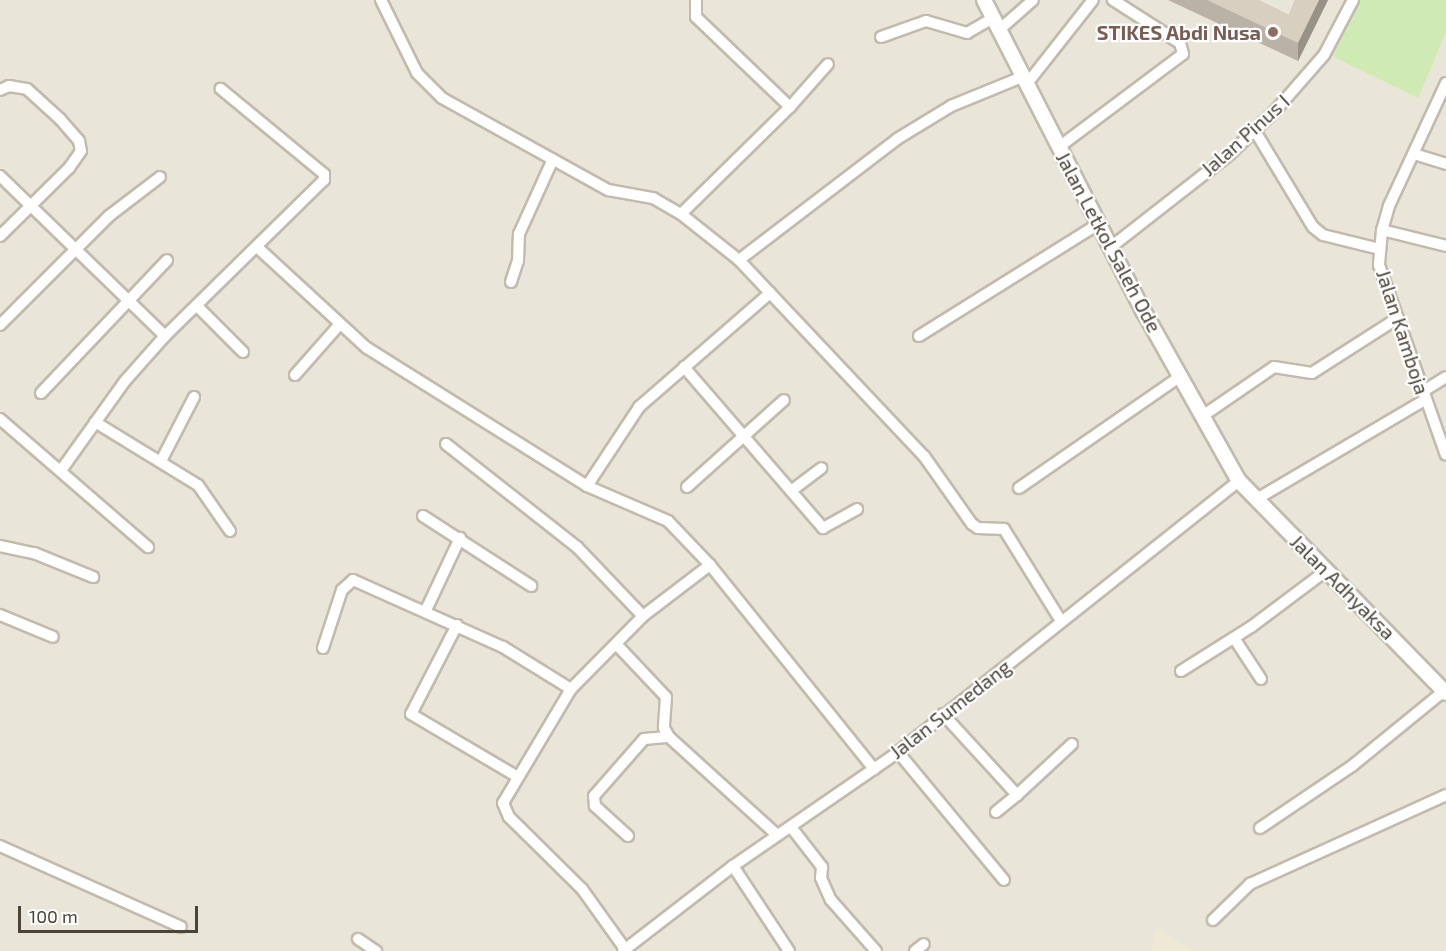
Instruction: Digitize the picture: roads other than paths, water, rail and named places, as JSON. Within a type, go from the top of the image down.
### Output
[{"type":"street","points":[[381,0],[417,73],[431,89],[477,120],[608,190],[644,195],[681,214],[740,260],[924,456],[972,524],[978,528],[1004,530],[1061,621]]},
{"type":"street","points":[[696,0],[696,17],[790,107]]},
{"type":"street","name":"Jalan Letkol Saleh Ode","points":[[984,0],[1098,224],[1239,481]]},
{"type":"street","points":[[881,37],[926,21],[967,33],[996,24],[1033,0]]},
{"type":"street","points":[[740,260],[897,139],[951,106],[1024,81],[1093,0]]},
{"type":"street","points":[[1059,147],[1183,54],[1180,43],[1113,0]]},
{"type":"street","name":"Jalan Pinus I","points":[[1111,247],[1255,131],[1324,55],[1353,0]]},
{"type":"street","points":[[681,214],[790,107],[828,64]]},
{"type":"street","name":"Jalan Kamboja","points":[[1446,83],[1414,154],[1402,173],[1382,230],[1380,249],[1385,287],[1446,455]]},
{"type":"street","points":[[0,90],[9,86],[27,89],[60,119],[81,146],[79,157],[0,236]]},
{"type":"street","points":[[62,469],[95,422],[165,336],[320,186],[324,174],[221,89]]},
{"type":"street","points":[[1255,131],[1313,227],[1323,236],[1380,249]]},
{"type":"street","points":[[1414,154],[1446,164]]},
{"type":"street","points":[[511,282],[518,261],[519,234],[553,159]]},
{"type":"street","points":[[0,176],[165,336]]},
{"type":"street","points":[[0,325],[109,216],[160,177]]},
{"type":"street","points":[[919,336],[1098,224]]},
{"type":"street","points":[[1382,230],[1446,246]]},
{"type":"street","points":[[257,247],[367,348],[455,407],[587,486],[662,516],[710,565],[874,769]]},
{"type":"street","points":[[41,393],[167,260]]},
{"type":"street","points":[[587,486],[626,423],[684,368],[770,293]]},
{"type":"street","points":[[197,306],[243,352]]},
{"type":"street","points":[[1204,415],[1274,367],[1312,373],[1398,318]]},
{"type":"street","points":[[295,375],[340,324]]},
{"type":"street","points":[[684,368],[746,436],[823,528],[857,509]]},
{"type":"street","points":[[1019,488],[1181,376]]},
{"type":"street","points":[[1255,500],[1424,396],[1446,377]]},
{"type":"street","points":[[160,461],[194,397]]},
{"type":"street","points":[[687,487],[784,400]]},
{"type":"street","points":[[0,419],[62,469],[148,547]]},
{"type":"street","points":[[95,422],[198,485],[230,531]]},
{"type":"street","points":[[446,444],[577,547],[643,616]]},
{"type":"street","points":[[791,491],[821,468]]},
{"type":"street","name":"Jalan Sumedang","points":[[624,950],[776,834],[791,827],[898,752],[1239,481]]},
{"type":"street","name":"Jalan Adhyaksa","points":[[1239,481],[1255,500],[1327,570],[1445,692]]},
{"type":"street","points":[[423,516],[531,586]]},
{"type":"street","points":[[426,610],[460,538]]},
{"type":"street","points":[[0,546],[34,553],[93,578]]},
{"type":"street","points":[[624,950],[582,890],[505,813],[503,803],[571,689],[617,645],[643,616],[710,565]]},
{"type":"street","points":[[1181,671],[1234,638],[1327,570]]},
{"type":"street","points":[[323,648],[342,590],[353,580],[426,610],[503,647],[571,689]]},
{"type":"street","points":[[0,615],[53,637]]},
{"type":"street","points":[[457,625],[411,714],[518,777]]},
{"type":"street","points":[[1234,638],[1261,679]]},
{"type":"street","points":[[617,645],[666,697],[664,728],[669,737],[776,834]]},
{"type":"street","points":[[1260,828],[1352,766],[1445,692]]},
{"type":"street","points":[[944,714],[1017,795]]},
{"type":"street","points":[[628,836],[595,806],[594,796],[644,739],[669,737]]},
{"type":"street","points":[[996,812],[1071,744]]},
{"type":"street","points":[[898,752],[1005,880]]},
{"type":"street","points":[[1213,920],[1250,884],[1446,795]]},
{"type":"street","points":[[791,827],[822,867],[821,878],[831,900],[876,951]]},
{"type":"street","points":[[0,846],[181,927]]},
{"type":"street","points":[[734,866],[789,951]]},
{"type":"street","points":[[358,939],[376,951]]},
{"type":"place","name":"STIKES Abdi Nusa","points":[[1273,32]]}]
